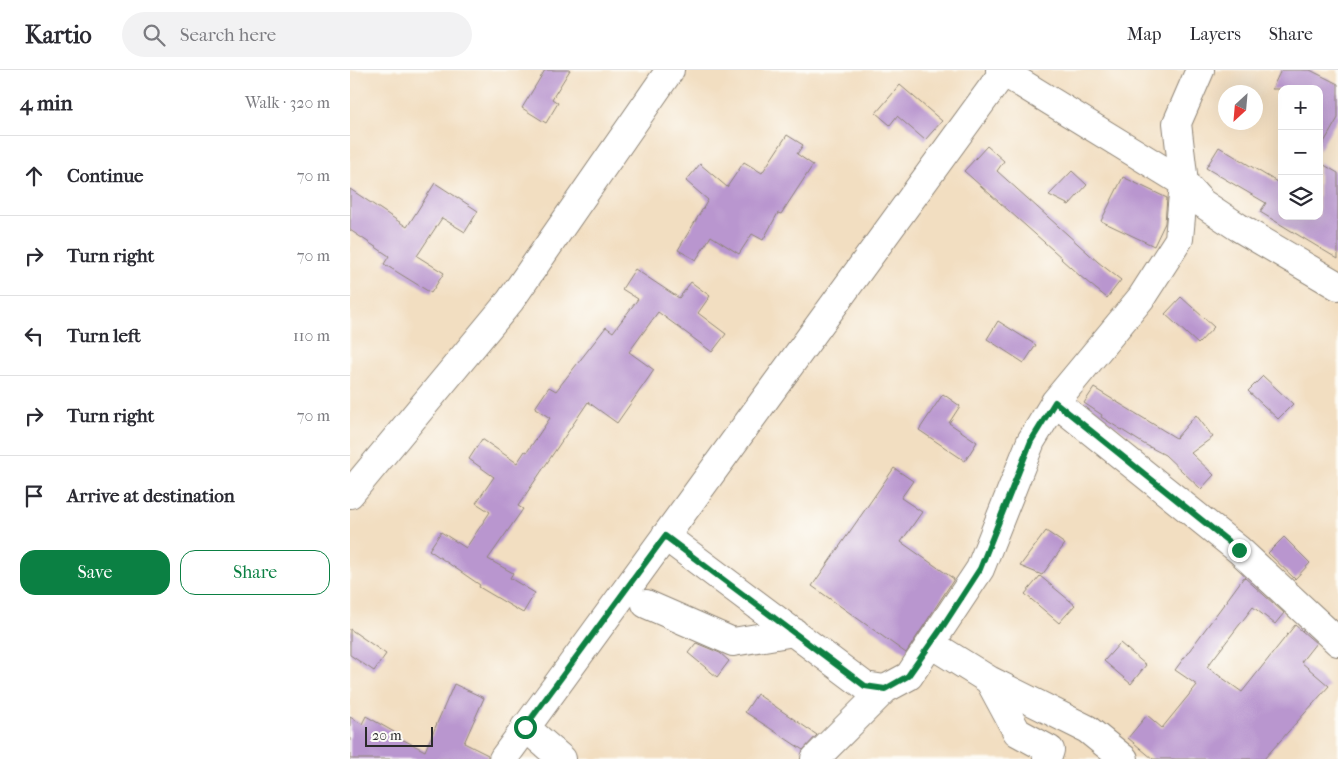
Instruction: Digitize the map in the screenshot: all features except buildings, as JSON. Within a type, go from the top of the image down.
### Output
[{"type":"street","points":[[350,494],[510,301],[670,70]]},
{"type":"street","points":[[815,759],[885,689],[908,676],[931,644],[980,569],[1031,441],[1055,402],[1141,298],[1179,239],[1184,183],[1176,123],[1200,70]]},
{"type":"street","points":[[503,759],[1003,71],[1184,183],[1202,202],[1238,227],[1338,286]]},
{"type":"street","points":[[1055,402],[1239,550],[1338,642]]},
{"type":"street","points":[[665,536],[865,686],[885,689]]},
{"type":"street","points":[[646,604],[733,642],[794,632]]},
{"type":"street","points":[[931,644],[989,680],[1087,729],[1124,759]]},
{"type":"street","points":[[989,680],[1017,732],[1050,750],[1047,759]]},
{"type":"street","points":[[525,727],[562,759]]},
{"type":"route","points":[[525,727],[665,536],[865,686],[885,689],[908,676],[980,569],[1031,441],[1055,402],[1239,550]]}]
